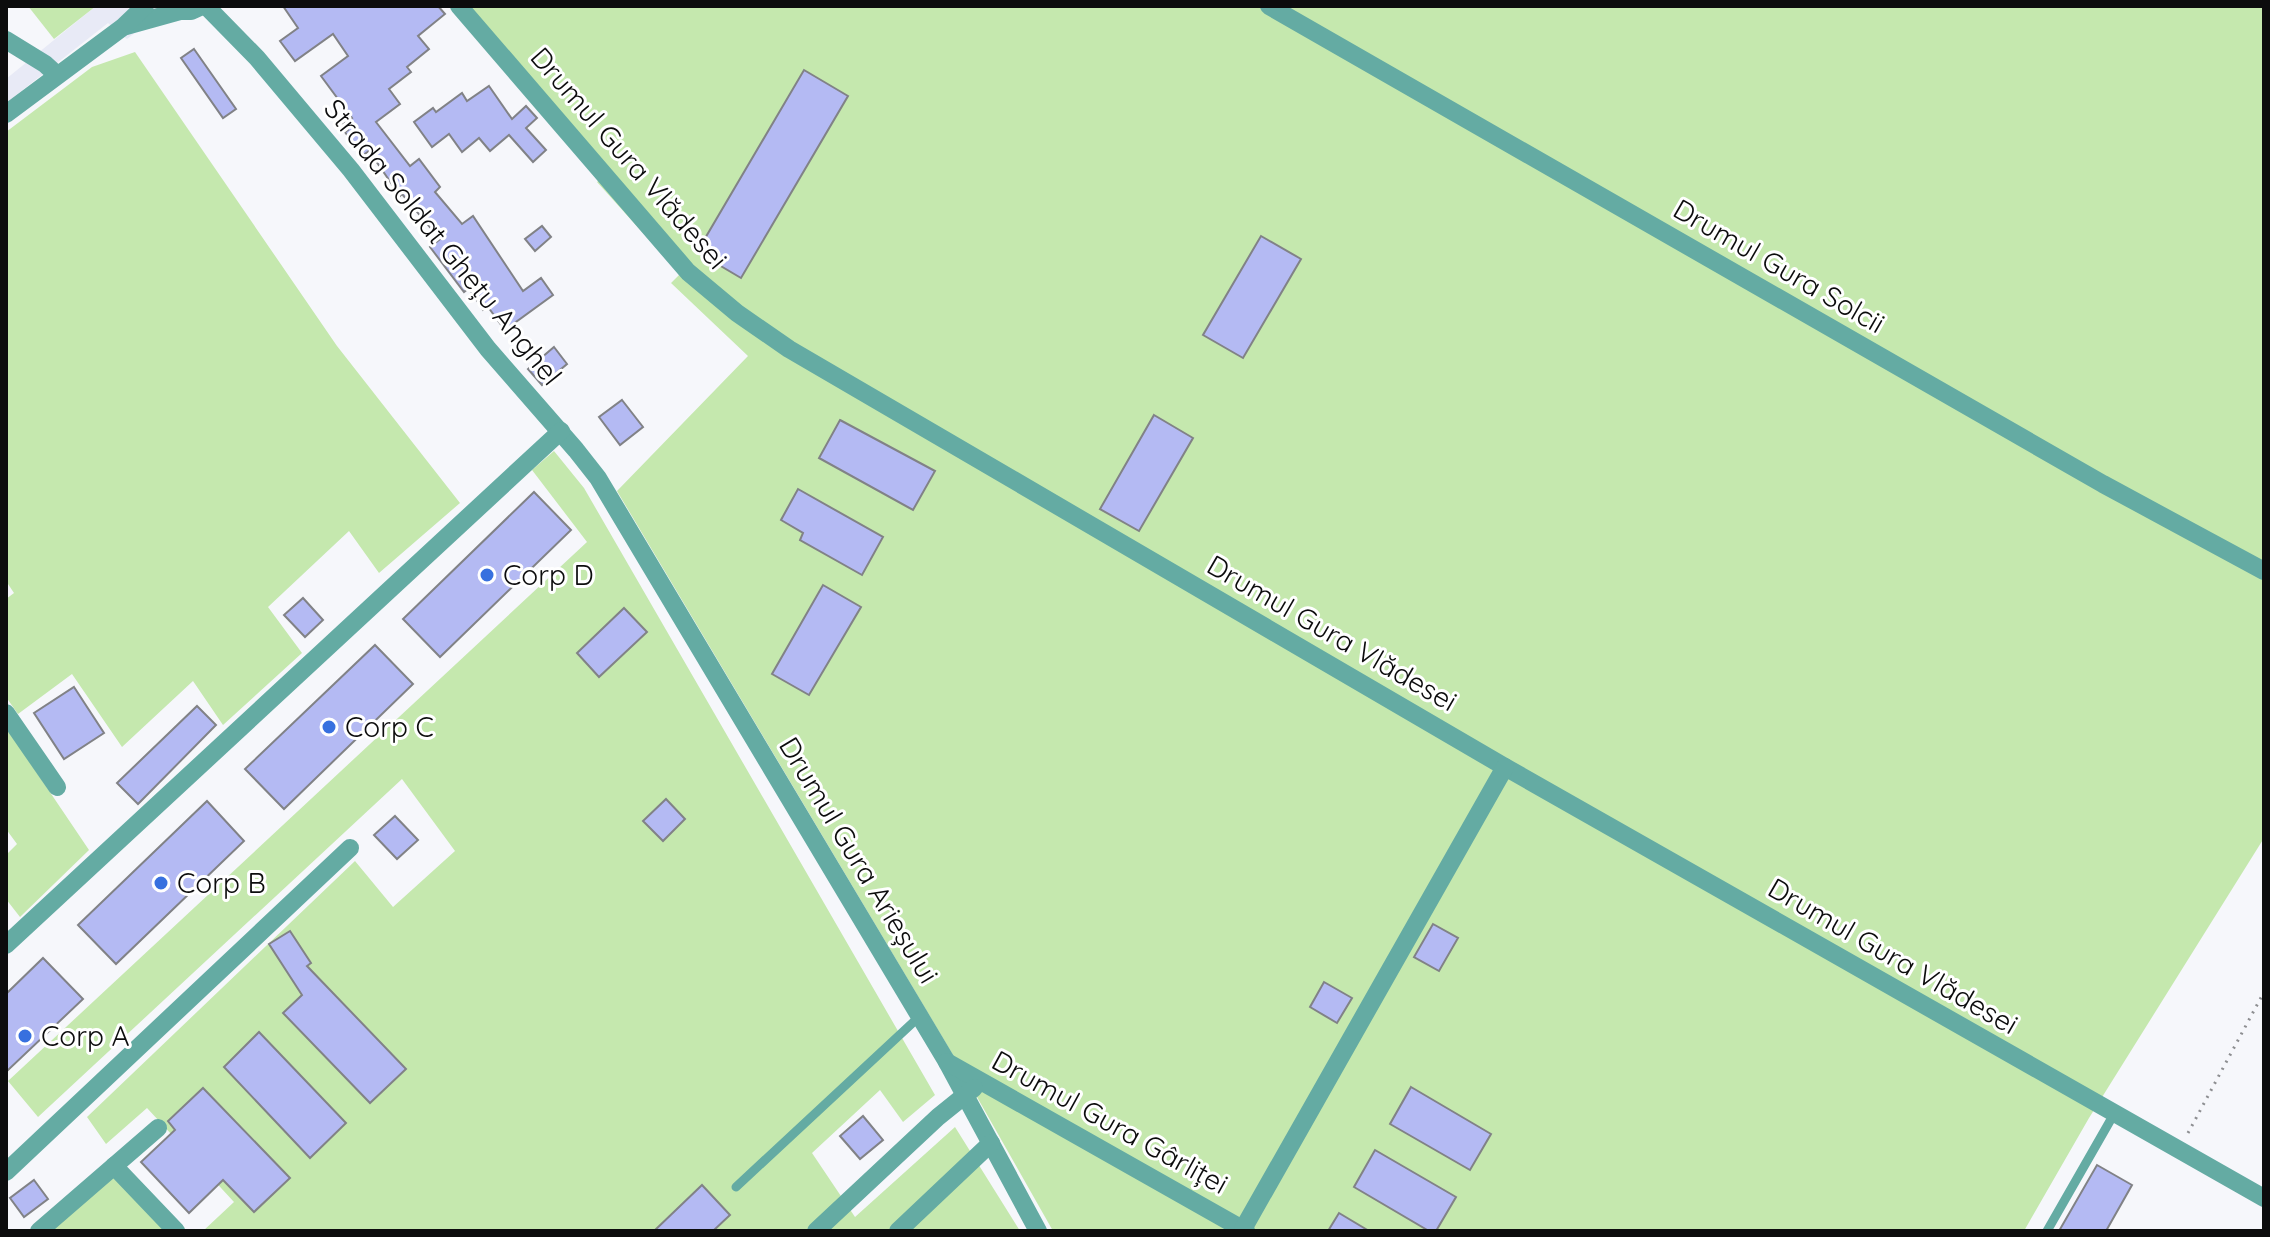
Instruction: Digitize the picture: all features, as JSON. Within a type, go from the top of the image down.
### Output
[{"type":"street","points":[[6,114],[123,27],[145,6]]},
{"type":"street","points":[[123,27],[176,8],[191,11],[204,6]]},
{"type":"street","name":"Strada Soldat Ghețu Anghel","points":[[204,6],[257,58],[303,112],[408,242],[488,349],[587,463],[625,521]]},
{"type":"street","name":"Drumul Gura Vlădesei","points":[[459,6],[669,252],[704,287],[789,349],[1505,767],[2264,1198]]},
{"type":"street","name":"Drumul Gura Solcii","points":[[1269,6],[2103,484],[2264,571]]},
{"type":"street","points":[[6,40],[57,75]]},
{"type":"street","points":[[6,945],[561,431]]},
{"type":"street","name":"Drumul Gura Arieșului","points":[[625,521],[947,1062],[1038,1231]]},
{"type":"street","points":[[6,713],[57,787]]},
{"type":"street","points":[[1245,1230],[1505,767]]},
{"type":"street","points":[[6,1172],[350,848]]},
{"type":"street","name":"Drumul Gura Gârliței","points":[[947,1062],[1245,1230]]},
{"type":"street","points":[[816,1231],[982,1082]]},
{"type":"street","points":[[39,1231],[158,1128]]},
{"type":"street","points":[[898,1231],[991,1143]]},
{"type":"street","points":[[114,1166],[176,1231]]},
{"type":"lane","points":[[736,1187],[920,1016]]},
{"type":"lane","points":[[2047,1231],[2114,1114]]},
{"type":"path","points":[[2178,1150],[2264,992]]},
{"type":"shaded area","points":[[96,6],[169,6],[127,39],[108,23],[6,103],[6,79]]},
{"type":"green space","points":[[28,6],[96,6],[54,39]]},
{"type":"green space","points":[[468,6],[2264,6],[2264,838],[2089,1118],[2024,1231],[1053,1231],[956,1060],[617,491],[748,356],[671,283],[680,274],[597,182],[609,172]]},
{"type":"green space","points":[[135,52],[337,346],[460,503],[379,573],[349,531],[268,607],[302,653],[223,725],[193,681],[122,747],[72,674],[18,714],[6,697],[6,599],[14,593],[6,581],[6,132],[92,67]]},
{"type":"green space","points":[[554,451],[584,488],[935,1095],[903,1122],[880,1090],[812,1153],[855,1217],[955,1127],[1020,1231],[203,1231],[234,1202],[147,1108],[106,1144],[87,1117],[355,861],[393,907],[455,851],[402,779],[38,1117],[8,1081],[587,542],[532,470]]},
{"type":"green space","points":[[6,727],[89,850],[20,917],[6,899],[6,855],[17,844],[6,829]]},
{"type":"green space","points":[[112,1176],[165,1231],[50,1231]]},
{"type":"building","points":[[283,6],[438,6],[445,14],[418,36],[429,49],[407,67],[411,72],[389,89],[400,104],[376,122],[410,166],[419,159],[440,187],[435,192],[462,224],[473,216],[523,291],[541,278],[553,295],[505,330],[488,307],[483,310],[469,288],[464,292],[430,247],[440,239],[402,194],[400,196],[369,151],[362,156],[345,132],[348,130],[343,124],[352,118],[321,76],[348,56],[333,34],[295,61],[280,41],[298,28]]},
{"type":"building","points":[[194,49],[236,109],[223,118],[181,58]]},
{"type":"building","points":[[804,70],[848,96],[741,278],[697,252]]},
{"type":"building","points":[[489,86],[512,119],[526,106],[537,118],[526,128],[546,150],[533,162],[509,135],[490,151],[479,138],[462,152],[449,134],[432,147],[414,122],[433,108],[436,112],[462,93],[467,101]]},
{"type":"building","points":[[542,226],[551,237],[535,251],[525,239]]},
{"type":"building","points":[[1261,236],[1301,259],[1243,358],[1203,335]]},
{"type":"building","points":[[554,347],[567,364],[542,385],[528,369]]},
{"type":"building","points":[[622,400],[643,427],[620,445],[599,417]]},
{"type":"building","points":[[1154,415],[1193,438],[1139,531],[1100,509]]},
{"type":"building","points":[[840,420],[935,471],[913,510],[819,458]]},
{"type":"building","points":[[798,489],[883,537],[862,575],[800,540],[803,533],[781,520]]},
{"type":"building","name":"Corp D","points":[[534,492],[571,530],[440,657],[403,619]]},
{"type":"building","points":[[823,585],[861,607],[809,695],[772,674]]},
{"type":"building","points":[[303,598],[323,620],[305,637],[284,615]]},
{"type":"building","points":[[624,608],[647,632],[599,677],[577,653]]},
{"type":"building","name":"Corp C","points":[[375,645],[413,684],[284,809],[245,769]]},
{"type":"building","points":[[74,687],[104,733],[64,759],[34,713]]},
{"type":"building","points":[[197,706],[216,725],[138,804],[117,783]]},
{"type":"building","points":[[666,799],[685,819],[663,841],[643,821]]},
{"type":"building","name":"Corp B","points":[[207,801],[244,841],[116,964],[78,925]]},
{"type":"building","points":[[395,816],[418,840],[397,859],[374,835]]},
{"type":"building","points":[[1433,924],[1458,938],[1439,971],[1414,957]]},
{"type":"building","points":[[290,931],[311,963],[307,966],[406,1069],[370,1103],[283,1013],[302,995],[269,944]]},
{"type":"building","name":"Corp A","points":[[43,958],[83,999],[6,1072],[6,994]]},
{"type":"building","points":[[1324,982],[1352,998],[1337,1023],[1310,1007]]},
{"type":"building","points":[[259,1032],[346,1123],[310,1158],[224,1067]]},
{"type":"building","points":[[1411,1087],[1491,1134],[1470,1170],[1390,1124]]},
{"type":"building","points":[[203,1088],[290,1178],[254,1212],[223,1180],[189,1213],[141,1162],[175,1130],[168,1121]]},
{"type":"building","points":[[863,1116],[883,1140],[860,1159],[840,1136]]},
{"type":"building","points":[[1375,1150],[1456,1197],[1436,1231],[1429,1231],[1354,1187]]},
{"type":"building","points":[[2097,1165],[2132,1185],[2106,1231],[2059,1231]]},
{"type":"building","points":[[34,1180],[48,1199],[24,1217],[10,1198]]},
{"type":"building","points":[[702,1185],[730,1215],[713,1231],[654,1231]]},
{"type":"building","points":[[1339,1213],[1369,1231],[1328,1231]]},
{"type":"place","name":"Corp D","points":[[487,575]]},
{"type":"place","name":"Corp C","points":[[329,727]]},
{"type":"place","name":"Corp B","points":[[161,883]]},
{"type":"place","name":"Corp A","points":[[25,1036]]}]
